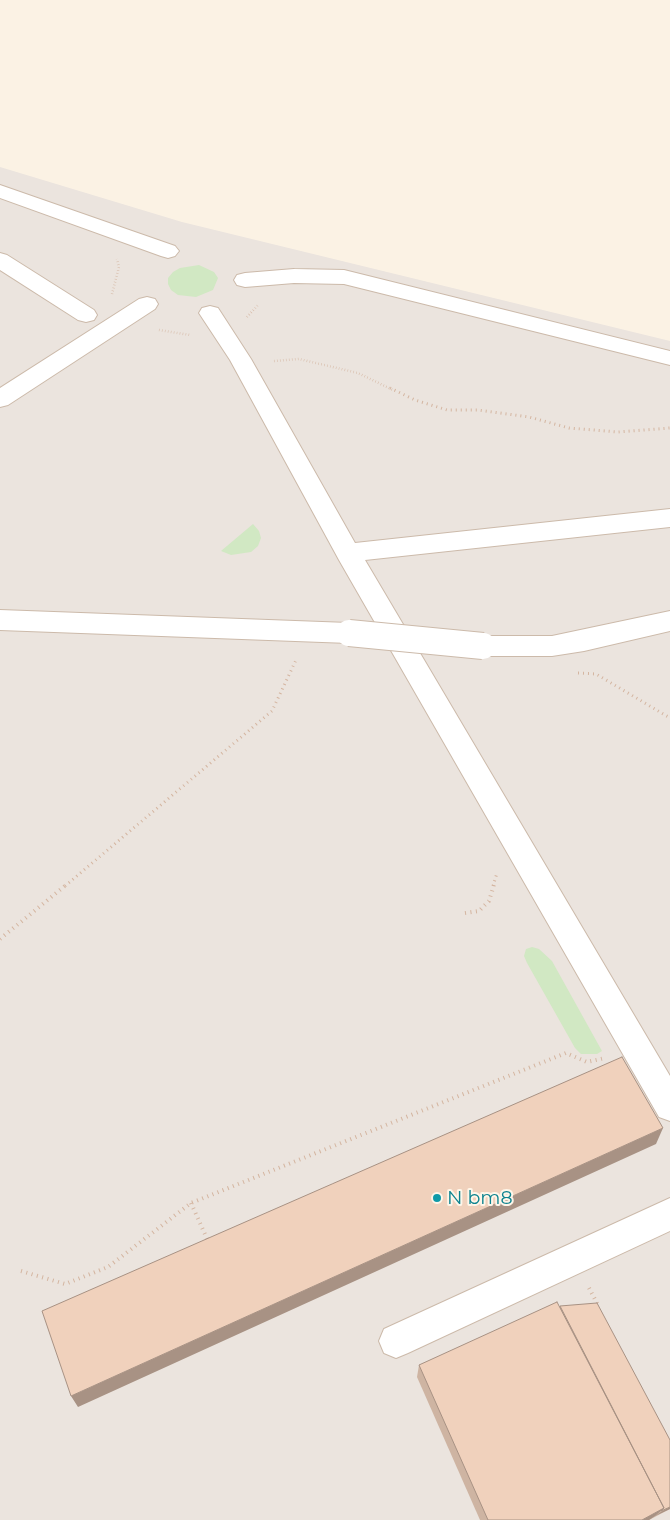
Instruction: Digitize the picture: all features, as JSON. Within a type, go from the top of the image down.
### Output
[{"type":"lane","points":[[0,191],[168,251]]},
{"type":"lane","points":[[0,260],[86,315]]},
{"type":"lane","points":[[245,280],[294,276],[344,276],[670,358]]},
{"type":"lane","points":[[0,399],[147,304]]},
{"type":"lane","points":[[210,313],[240,359],[348,553],[670,1106]]},
{"type":"lane","points":[[348,553],[670,518]]},
{"type":"lane","points":[[0,620],[302,630],[483,646],[552,646],[584,641],[670,621]]},
{"type":"lane","points":[[396,1341],[670,1214]]},
{"type":"path","points":[[152,330],[194,336]]},
{"type":"path","points":[[272,362],[299,358],[358,373],[415,400],[447,410],[478,410],[529,417],[569,428],[618,432],[670,428]]},
{"type":"path","points":[[0,939],[24,921],[272,711],[299,653],[302,630]]},
{"type":"path","points":[[614,683],[670,718]]},
{"type":"path","points":[[465,913],[479,911],[489,901],[497,870]]},
{"type":"path","points":[[20,1271],[65,1284],[108,1267],[192,1203],[566,1053],[587,1062],[612,1057],[636,1046]]},
{"type":"path","points":[[192,1203],[209,1243]]},
{"type":"path","points":[[573,1259],[601,1311]]},
{"type":"shaded area","points":[[0,167],[182,222],[670,341],[670,1520],[0,1520]]},
{"type":"green space","points":[[199,265],[214,272],[218,278],[213,290],[196,297],[178,295],[171,290],[168,278],[173,272],[180,268]]},
{"type":"green space","points":[[253,524],[259,531],[261,538],[258,546],[251,552],[231,555],[221,551]]},
{"type":"green space","points":[[532,947],[539,949],[552,961],[602,1051],[597,1054],[581,1054],[575,1048],[524,956],[526,949]]},
{"type":"building","name":"N bm8","points":[[622,1057],[663,1128],[71,1396],[42,1311]]},
{"type":"building","points":[[557,1302],[664,1508],[642,1520],[488,1520],[419,1365]]},
{"type":"building","points":[[597,1303],[670,1440],[670,1507],[661,1511],[664,1508],[560,1306]]},
{"type":"place","name":"N bm8","points":[[437,1198]]}]
